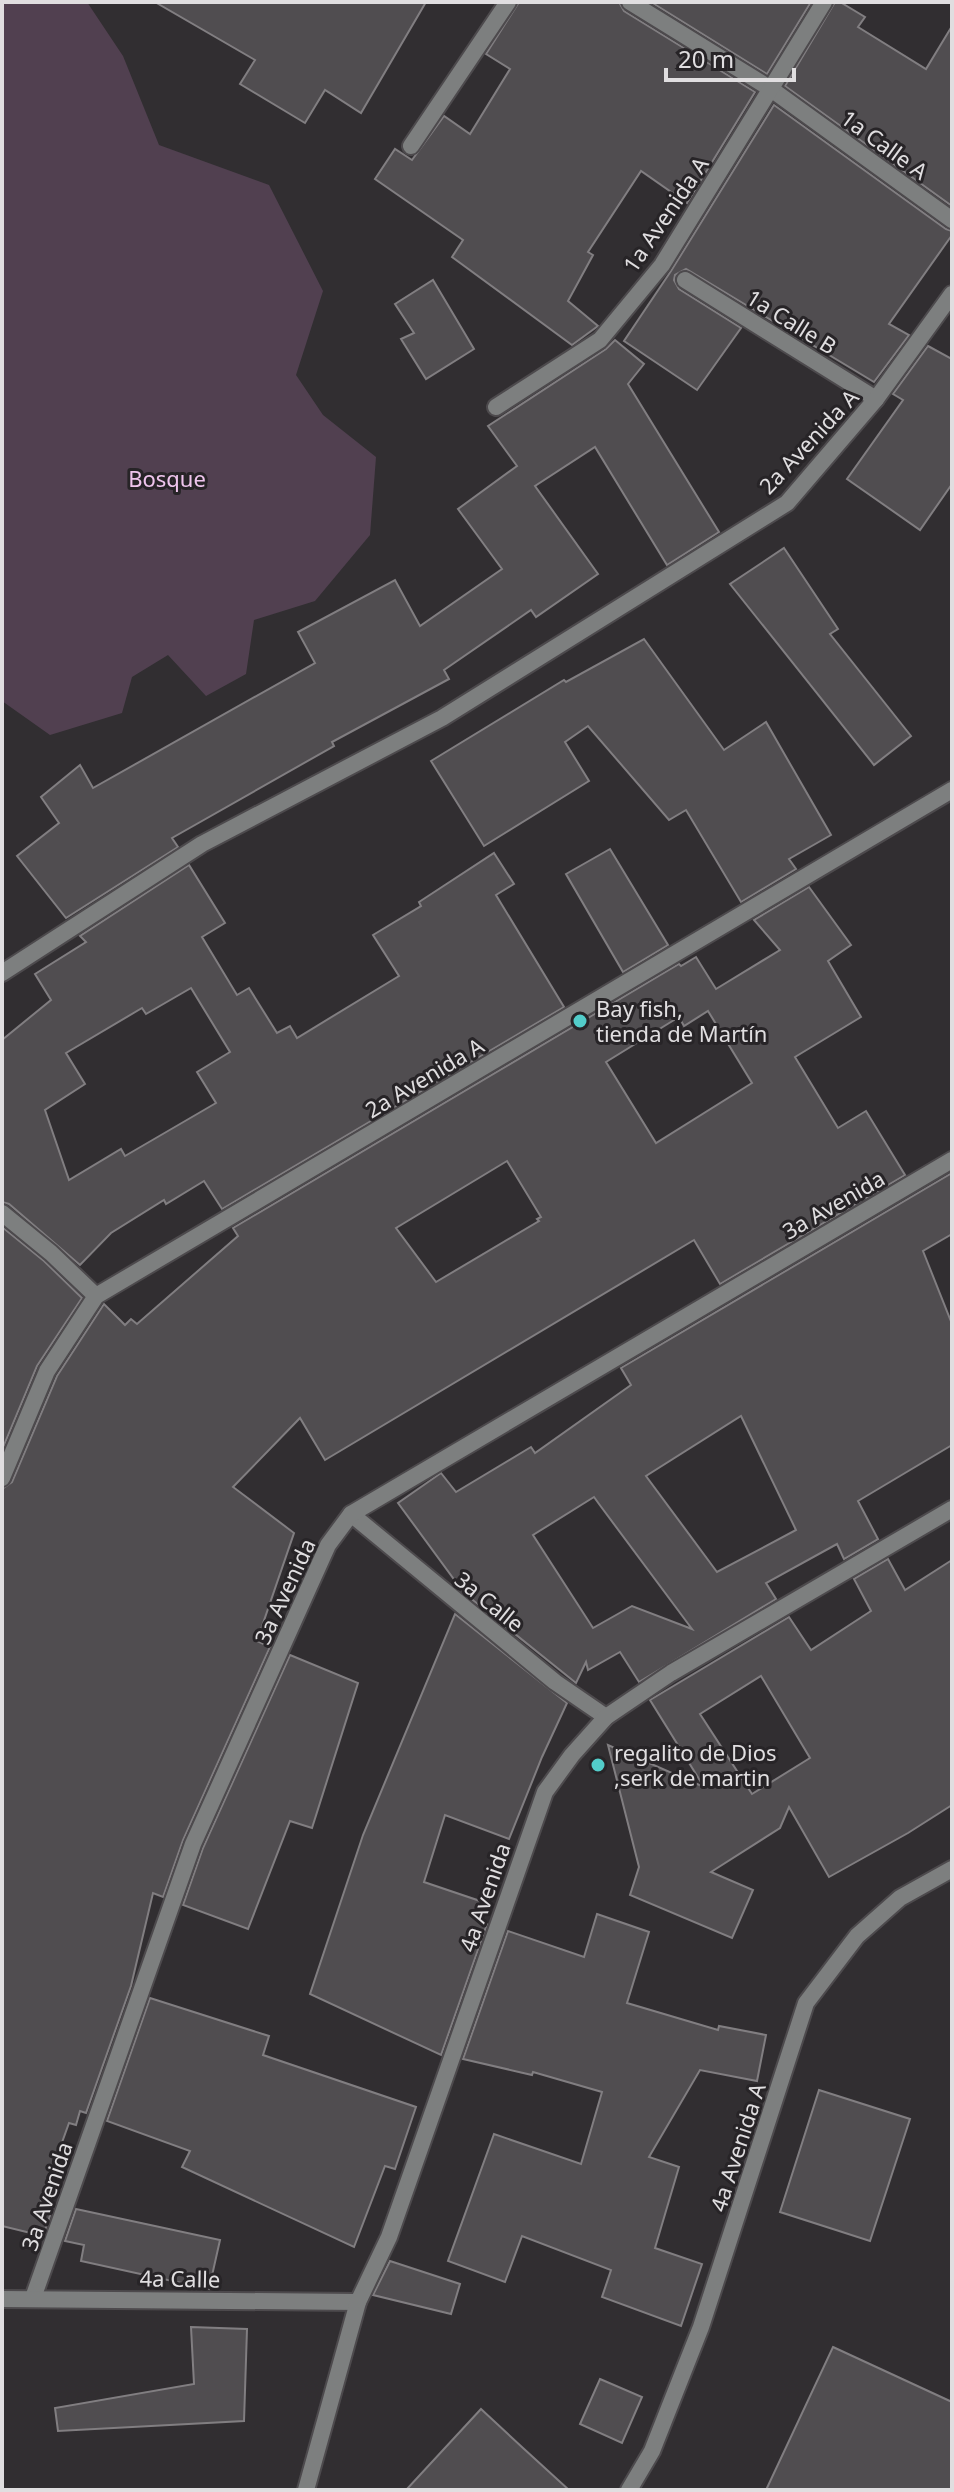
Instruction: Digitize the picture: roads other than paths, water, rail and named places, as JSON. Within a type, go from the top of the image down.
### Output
[{"type":"street","points":[[411,146],[508,2]]},
{"type":"street","name":"1a Calle A","points":[[630,2],[771,89],[952,220]]},
{"type":"street","name":"1a Avenida A","points":[[496,407],[600,340],[662,265],[824,2]]},
{"type":"street","name":"1a Calle B","points":[[685,280],[876,399]]},
{"type":"street","name":"2a Avenida A","points":[[2,973],[202,844],[442,718],[787,503],[876,399],[952,294]]},
{"type":"street","name":"2a Avenida A","points":[[2,1478],[47,1371],[96,1296],[952,790]]},
{"type":"street","name":"3a Avenida","points":[[33,2298],[193,1844],[328,1545],[351,1514],[952,1160]]},
{"type":"street","points":[[2,1213],[51,1253],[96,1296]]},
{"type":"street","name":"4a Avenida","points":[[306,2490],[358,2302],[389,2237],[545,1792],[606,1717],[671,1673],[952,1509]]},
{"type":"street","name":"3a Calle","points":[[351,1514],[555,1682],[606,1717]]},
{"type":"street","name":"4a Avenida A","points":[[629,2490],[652,2451],[701,2327],[806,2003],[857,1936],[900,1898],[952,1869]]},
{"type":"street","name":"4a Calle","points":[[2,2299],[358,2302]]},
{"type":"place","name":"Bay fish, tienda de Martín","points":[[580,1021]]},
{"type":"place","name":"regalito de Dios ,serk de martin","points":[[598,1765]]},
{"type":"park label","name":"Bosque","points":[[167,478]]}]
